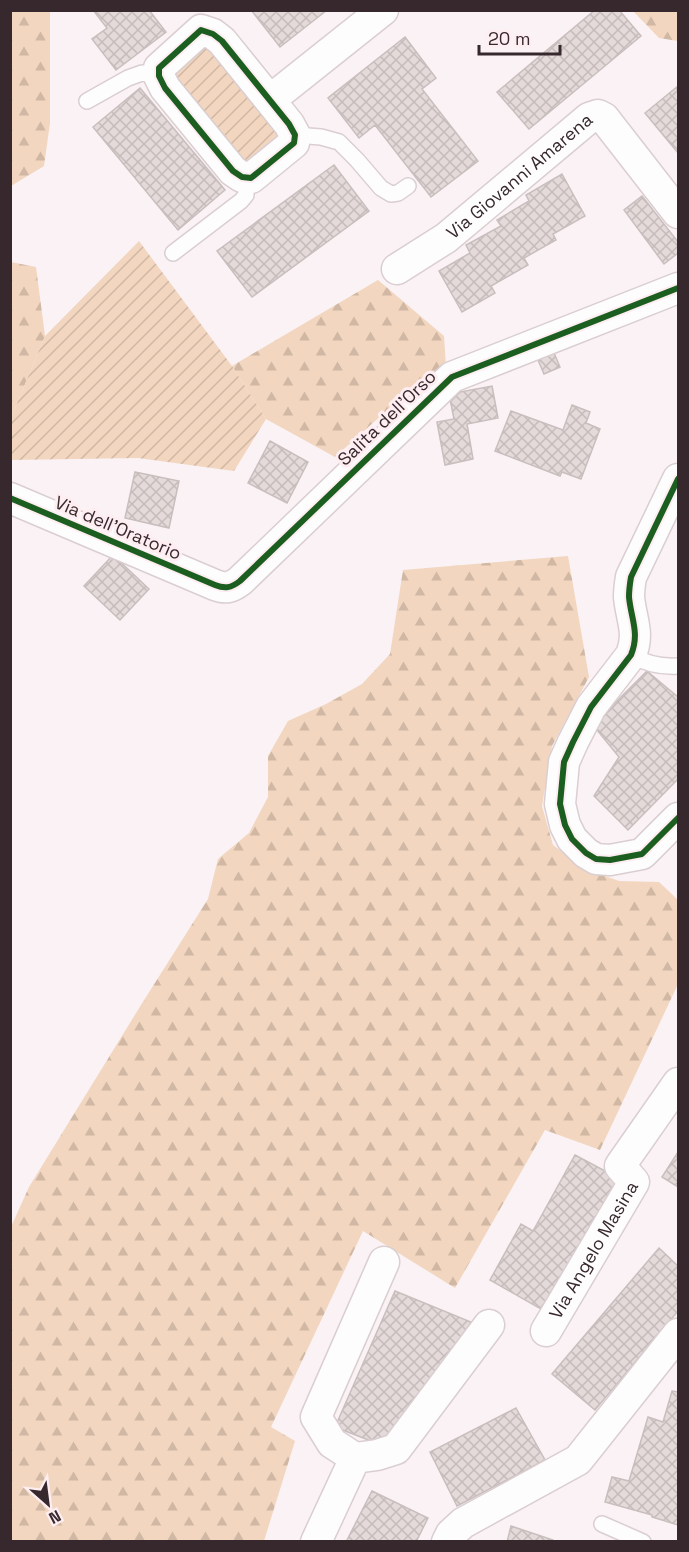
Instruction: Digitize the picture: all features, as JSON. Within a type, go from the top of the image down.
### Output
[{"type":"street","points":[[270,100],[383,10]]},
{"type":"street","points":[[201,30],[213,34],[222,41],[270,100],[296,135],[294,143],[251,178],[242,177],[233,171],[165,88],[159,76],[159,68],[201,30]]},
{"type":"street","name":"Via Giovanni Amarena","points":[[397,269],[446,238],[589,118],[598,115],[604,118],[678,213]]},
{"type":"street","name":"Salita dell'Orso","points":[[214,585],[230,588],[240,581],[452,377],[678,288]]},
{"type":"street","points":[[678,479],[632,577],[629,595],[636,631],[635,645],[591,707],[564,762],[560,804],[565,825],[572,839],[586,853],[596,858],[610,860],[642,854],[678,818]]},
{"type":"street","name":"Via dell'Oratorio","points":[[10,498],[214,585]]},
{"type":"street","name":"Via Angelo Masina","points":[[546,1331],[634,1182],[620,1166],[678,1083]]},
{"type":"street","points":[[384,1262],[316,1417],[332,1443],[355,1458],[396,1449],[489,1325]]},
{"type":"street","points":[[447,1542],[451,1534],[463,1523],[578,1460],[678,1334]]},
{"type":"street","points":[[316,1542],[355,1458]]},
{"type":"lane","points":[[87,101],[135,76],[142,74],[159,76]]},
{"type":"lane","points":[[296,135],[321,137],[339,142],[381,188],[391,194],[398,193],[408,186]]},
{"type":"lane","points":[[173,253],[242,201],[246,195],[246,178]]},
{"type":"lane","points":[[630,655],[650,664],[666,667],[678,666]]},
{"type":"lane","points":[[602,1524],[644,1542]]},
{"type":"green space","points":[[11,10],[50,11],[50,123],[44,166],[11,186]]},
{"type":"green space","points":[[633,11],[678,11],[678,41],[659,38]]},
{"type":"green space","points":[[200,45],[217,54],[279,133],[279,145],[251,166],[238,158],[181,87],[175,71]]},
{"type":"green space","points":[[139,241],[232,366],[266,419],[234,471],[138,458],[11,460],[11,418],[45,336]]},
{"type":"green space","points":[[11,262],[36,267],[45,336],[11,418]]},
{"type":"green space","points":[[378,280],[444,336],[446,367],[394,404],[335,457],[266,419],[232,366]]},
{"type":"green space","points":[[568,556],[589,677],[552,746],[542,806],[553,845],[583,868],[619,881],[659,882],[678,900],[678,984],[600,1150],[545,1130],[455,1288],[363,1231],[271,1427],[295,1441],[264,1541],[11,1542],[11,1227],[29,1187],[208,899],[218,859],[249,833],[268,797],[268,756],[288,721],[362,684],[390,654],[403,570]]},
{"type":"building","points":[[93,10],[149,10],[166,32],[116,70],[92,39],[107,28]]},
{"type":"building","points":[[251,10],[327,10],[280,47]]},
{"type":"building","points":[[595,10],[619,10],[641,36],[529,129],[497,92]]},
{"type":"building","points":[[405,37],[436,78],[422,89],[478,161],[431,197],[375,125],[359,138],[328,98]]},
{"type":"building","points":[[678,86],[678,153],[645,113]]},
{"type":"building","points":[[140,88],[225,190],[178,230],[93,127]]},
{"type":"building","points":[[334,165],[369,211],[252,297],[217,251]]},
{"type":"building","points":[[562,174],[585,216],[553,234],[556,240],[524,258],[528,265],[491,286],[495,293],[462,312],[439,271],[470,253],[466,245],[501,226],[497,220],[529,201],[526,195]]},
{"type":"building","points":[[642,196],[678,242],[678,253],[664,264],[624,210]]},
{"type":"building","points":[[551,346],[560,367],[544,374],[535,353]]},
{"type":"building","points":[[492,386],[498,418],[467,424],[473,459],[445,465],[437,422],[454,419],[449,394]]},
{"type":"building","points":[[572,405],[590,412],[586,423],[600,429],[581,479],[562,472],[560,476],[495,451],[511,411],[563,430]]},
{"type":"building","points":[[270,441],[308,462],[287,503],[248,483]]},
{"type":"building","points":[[135,472],[179,481],[169,528],[125,518]]},
{"type":"building","points":[[113,555],[149,589],[120,620],[84,586]]},
{"type":"building","points":[[647,671],[678,697],[678,779],[628,830],[594,796],[619,757],[593,725]]},
{"type":"building","points":[[678,1152],[678,1187],[662,1177]]},
{"type":"building","points":[[575,1155],[622,1180],[548,1313],[490,1280],[521,1224],[533,1231]]},
{"type":"building","points":[[659,1248],[678,1266],[678,1311],[595,1410],[552,1374]]},
{"type":"building","points":[[395,1291],[471,1322],[433,1387],[425,1384],[384,1446],[335,1427]]},
{"type":"building","points":[[672,1391],[678,1392],[678,1525],[605,1502],[612,1477],[629,1481],[648,1417],[663,1422]]},
{"type":"building","points":[[516,1408],[545,1460],[457,1506],[430,1452]]},
{"type":"building","points":[[372,1491],[428,1518],[416,1542],[346,1542]]},
{"type":"building","points":[[511,1526],[553,1540],[553,1542],[507,1542]]},
{"type":"cycle path","points":[[201,30],[213,34],[222,41],[289,124],[295,135],[294,143],[251,178],[242,177],[233,171],[165,88],[159,76],[159,68],[201,30]]},
{"type":"cycle path","points":[[10,498],[215,585],[231,586],[240,581],[452,377],[678,288]]},
{"type":"cycle path","points":[[678,479],[631,577],[629,597],[635,633],[634,647],[631,655],[591,707],[573,742],[564,762],[560,804],[565,825],[572,839],[596,859],[610,860],[642,854],[678,818]]}]
